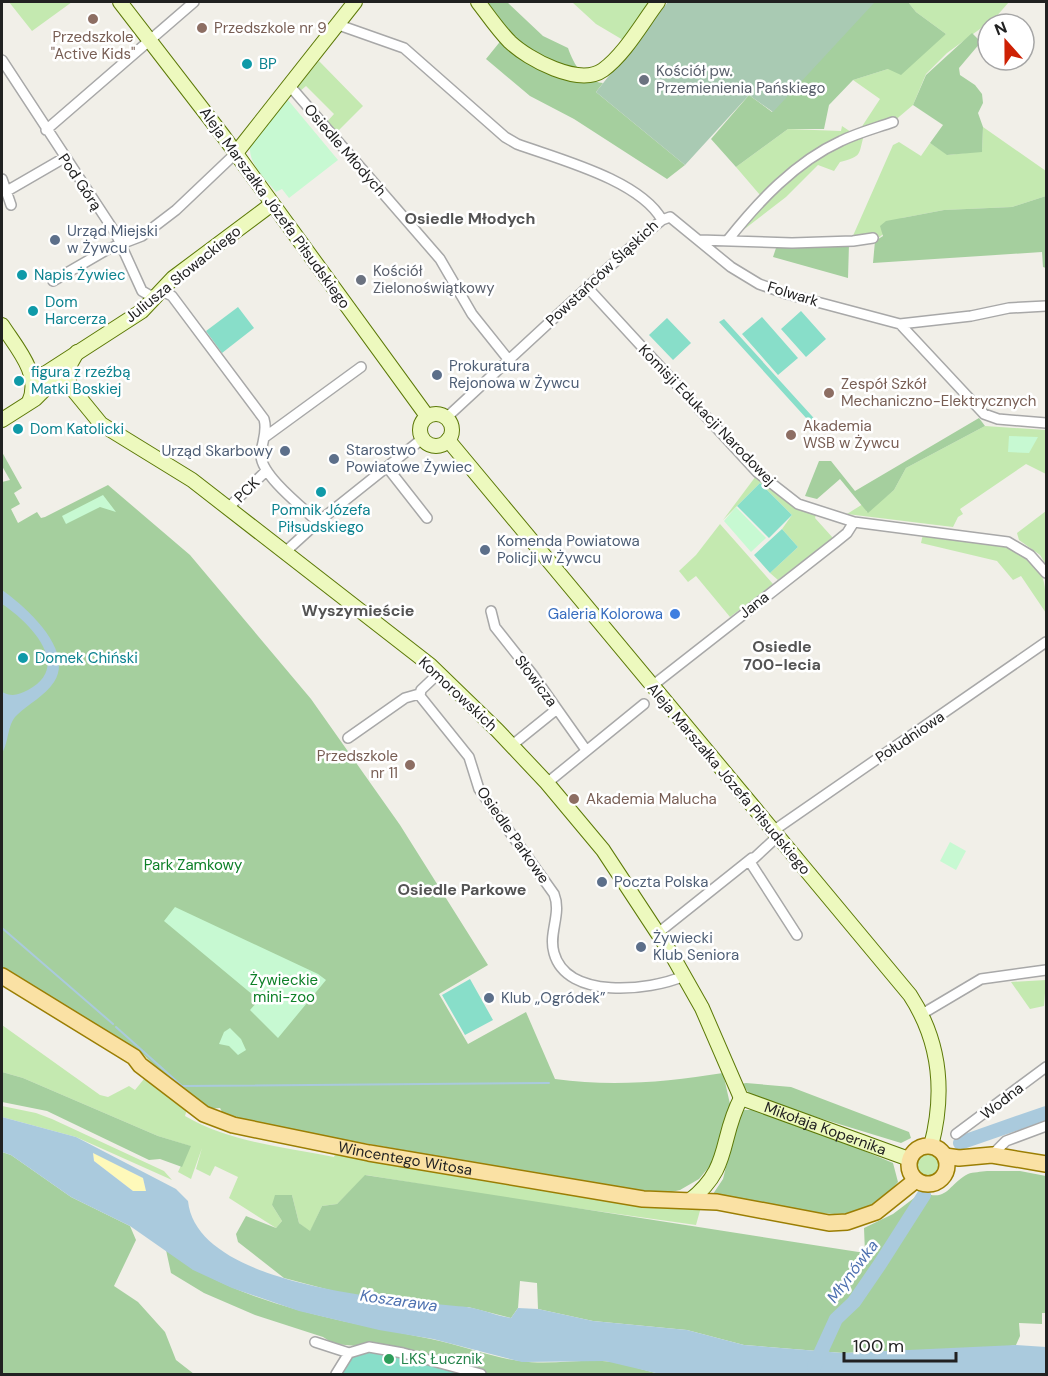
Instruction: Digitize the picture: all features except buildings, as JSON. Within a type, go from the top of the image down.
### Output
[{"type":"main road","name":"Wincentego Witosa","points":[[2,976],[134,1057],[140,1065]]},
{"type":"main road","name":"Wincentego Witosa","points":[[2,987],[120,1057],[140,1065],[204,1114],[232,1125],[369,1153],[643,1199],[717,1202],[829,1223],[847,1222],[876,1212],[916,1180]]},
{"type":"main road","points":[[1030,1161],[960,1166],[945,1163],[931,1146],[920,1147],[909,1159],[909,1171],[916,1180],[933,1183],[945,1163],[959,1158],[992,1155],[1030,1161],[1047,1164]]},
{"type":"street","name":"Aleja Marszałka Józefa Piłsudskiego","points":[[120,2],[236,153],[427,416]]},
{"type":"street","points":[[46,130],[194,2]]},
{"type":"street","points":[[53,281],[108,249],[135,240],[163,221],[236,153],[355,2]]},
{"type":"street","points":[[478,2],[510,42],[523,52],[565,72],[585,75],[595,74],[611,63],[658,2]]},
{"type":"street","name":"Powstańców Śląskich","points":[[336,24],[405,48],[505,137],[517,144],[604,175],[652,208],[662,220],[446,418]]},
{"type":"street","name":"Pod Górą","points":[[2,60],[64,158],[116,234],[142,291],[149,295],[161,293]]},
{"type":"street","name":"Osiedle Młodych","points":[[289,85],[440,259],[472,314],[508,359]]},
{"type":"street","points":[[727,241],[759,201],[816,154],[842,140],[893,122]]},
{"type":"street","points":[[7,191],[64,158]]},
{"type":"street","points":[[2,179],[11,205]]},
{"type":"street","name":"Juliusza Słowackiego","points":[[30,371],[41,375],[46,373],[142,311],[173,278],[272,204]]},
{"type":"street","name":"Folwark","points":[[662,220],[670,217],[675,219],[731,267],[759,284],[900,324],[971,316],[1009,308],[1047,306]]},
{"type":"street","points":[[699,240],[753,243],[839,242],[873,238]]},
{"type":"street","name":"Komisji Edukacji Narodowej","points":[[587,287],[757,472],[798,504],[854,522],[1008,542],[1030,555],[1047,573]]},
{"type":"street","points":[[161,293],[172,296],[258,411],[266,425],[261,453],[266,471],[318,522]]},
{"type":"street","points":[[900,324],[984,414],[998,419],[1047,423]]},
{"type":"street","points":[[2,325],[30,371],[34,389],[29,402]]},
{"type":"street","points":[[70,386],[67,370],[77,352]]},
{"type":"street","points":[[265,437],[361,367]]},
{"type":"street","points":[[2,420],[29,402],[51,383],[62,382],[70,386]]},
{"type":"street","name":"Komorowskich","points":[[70,386],[107,429],[192,480],[439,673],[547,783],[603,850],[658,933],[702,1008],[741,1098]]},
{"type":"street","points":[[437,414],[446,418],[452,429],[448,440],[438,446],[422,439],[421,424],[427,416],[437,414]]},
{"type":"street","points":[[284,554],[318,522],[422,439]]},
{"type":"street","name":"Aleja Marszałka Józefa Piłsudskiego","points":[[448,440],[904,988],[922,1014],[933,1045],[939,1078],[939,1114],[931,1146]]},
{"type":"street","points":[[387,467],[427,518]]},
{"type":"street","name":"PCK","points":[[228,508],[266,471]]},
{"type":"street","name":"Jana","points":[[652,686],[841,538],[854,522]]},
{"type":"street","name":"Słowicza","points":[[491,611],[495,627],[586,750]]},
{"type":"street","name":"Południowa","points":[[658,933],[752,858],[776,834],[1047,642]]},
{"type":"street","points":[[348,738],[405,698],[419,694],[439,673]]},
{"type":"street","name":"Osiedle Parkowe","points":[[419,694],[425,705],[469,757],[479,789],[554,894],[558,910],[552,946],[554,955],[565,974],[583,984],[593,986],[649,987],[684,976]]},
{"type":"street","points":[[547,783],[644,704]]},
{"type":"street","points":[[511,746],[557,709]]},
{"type":"street","points":[[752,858],[750,862],[753,868],[797,935]]},
{"type":"street","points":[[922,1014],[981,979],[1047,970]]},
{"type":"street","name":"Wodna","points":[[956,1134],[1047,1067]]},
{"type":"street","points":[[689,1201],[707,1186],[721,1163],[741,1098]]},
{"type":"street","name":"Mikołaja Kopernika","points":[[741,1098],[909,1159]]},
{"type":"street","points":[[992,1155],[1006,1141],[1047,1126]]},
{"type":"street","points":[[315,1342],[349,1353],[369,1347],[403,1353],[481,1374]]},
{"type":"street","points":[[336,1374],[349,1353]]},
{"type":"green space","points":[[9,2],[72,2],[32,31]]},
{"type":"green space","points":[[484,2],[507,2],[543,36],[568,48],[573,60],[585,76],[603,83],[596,92],[685,165],[667,179],[574,119],[530,96],[486,59],[507,33]]},
{"type":"green space","points":[[572,2],[651,2],[623,40],[596,24]]},
{"type":"green space","points":[[668,2],[874,3],[773,112],[749,95],[685,165],[596,92]]},
{"type":"green space","points":[[872,2],[908,2],[916,12],[946,34],[901,75],[888,69],[853,80],[829,105],[824,129],[788,129],[736,167],[711,139],[749,95],[772,112]]},
{"type":"green space","points":[[908,2],[1009,2],[1000,12],[976,12],[976,32],[947,53],[926,74],[913,105],[893,122],[864,135],[860,151],[856,156],[840,162],[834,171],[818,165],[786,197],[738,234],[736,229],[760,195],[736,167],[788,129],[841,131],[842,126],[851,132],[859,131],[880,99],[853,80],[888,69],[946,34],[916,12]]},
{"type":"green space","points":[[972,33],[976,37],[976,48],[959,68],[960,75],[975,85],[982,94],[983,103],[978,113],[983,127],[982,152],[947,155],[930,143],[943,125],[913,105],[926,75]]},
{"type":"green space","points":[[319,61],[363,106],[334,135],[325,124],[334,114],[306,86],[298,93],[296,89]]},
{"type":"green space","points":[[288,100],[338,160],[289,198],[282,189],[276,192],[262,176],[254,163],[250,150],[251,143]]},
{"type":"green space","points":[[983,127],[1046,171],[1046,196],[1012,207],[944,210],[902,218],[875,241],[852,238],[893,145],[899,142],[921,156],[930,143],[948,155],[982,151]]},
{"type":"green space","points":[[1046,196],[1046,268],[1043,267],[1042,252],[873,263],[875,241],[883,236],[880,226],[886,221],[944,210],[1012,207]]},
{"type":"green space","points":[[849,244],[848,278],[773,257],[776,248]]},
{"type":"green space","points":[[238,307],[254,328],[222,353],[206,331]]},
{"type":"green space","points":[[801,311],[826,339],[806,357],[781,329]]},
{"type":"green space","points":[[762,317],[798,358],[778,375],[742,334]]},
{"type":"green space","points":[[667,318],[691,343],[673,360],[649,335]]},
{"type":"green space","points":[[724,319],[821,426],[817,430],[719,322]]},
{"type":"green space","points":[[979,418],[985,426],[906,468],[894,490],[868,513],[840,479],[817,499],[805,496],[819,461],[831,461],[855,491]]},
{"type":"green space","points":[[985,426],[1046,430],[1046,474],[1026,464],[960,509],[963,514],[958,517],[953,527],[847,514],[863,504],[867,512],[894,490],[906,468]]},
{"type":"green space","points":[[1009,436],[1038,437],[1029,453],[1008,452]]},
{"type":"green space","name":"Park Zamkowy","points":[[2,452],[22,488],[14,493],[20,504],[11,509],[18,523],[37,512],[41,518],[45,517],[108,485],[190,555],[311,699],[400,825],[488,965],[439,994],[468,1044],[526,1012],[555,1079],[618,1083],[681,1079],[723,1073],[730,1104],[713,1162],[699,1179],[680,1190],[659,1195],[278,1128],[224,1116],[220,1108],[207,1109],[174,1086],[144,1055],[2,973],[2,482],[10,480],[2,466]]},
{"type":"green space","points":[[756,476],[800,508],[816,515],[815,518],[833,538],[778,580],[770,573],[798,547],[782,529],[792,515],[760,483],[723,520]]},
{"type":"green space","points":[[760,483],[792,515],[769,538],[737,506]]},
{"type":"green space","points":[[103,495],[116,512],[100,507],[66,524],[62,516]]},
{"type":"green space","points":[[736,507],[766,538],[751,552],[724,521]]},
{"type":"green space","points":[[1046,511],[1046,565],[1040,555],[1019,540],[1017,533]]},
{"type":"green space","points":[[720,524],[773,584],[730,617],[696,576],[688,582],[679,571],[696,555]]},
{"type":"green space","points":[[782,529],[798,547],[770,573],[754,555]]},
{"type":"green space","points":[[923,534],[1008,546],[1020,552],[1036,565],[1040,572],[1045,590],[1046,613],[1021,576],[1013,580],[997,561],[921,543]]},
{"type":"green space","points":[[950,842],[966,851],[956,870],[940,861]]},
{"type":"green space","name":"Żywieckie mini-zoo","points":[[175,907],[318,974],[326,980],[278,1038],[250,1010],[259,1000],[164,921]]},
{"type":"green space","points":[[470,979],[493,1020],[465,1035],[442,995]]},
{"type":"green space","points":[[1046,980],[1044,1006],[1030,1009],[1011,982]]},
{"type":"green space","points":[[2,1025],[100,1095],[108,1097],[129,1086],[135,1090],[144,1079],[187,1109],[185,1116],[238,1138],[334,1157],[336,1152],[701,1207],[696,1225],[505,1198],[366,1175],[337,1204],[322,1206],[310,1232],[299,1223],[292,1195],[272,1205],[282,1221],[276,1228],[229,1198],[238,1177],[215,1166],[210,1176],[196,1169],[202,1148],[191,1179],[178,1172],[190,1146],[158,1136],[23,1078],[2,1072]]},
{"type":"green space","points":[[230,1028],[241,1039],[246,1050],[238,1055],[229,1046],[219,1044],[224,1032]]},
{"type":"green space","points":[[2,1072],[23,1078],[158,1136],[191,1146],[182,1167],[160,1159],[149,1160],[47,1111],[2,1102]]},
{"type":"green space","points":[[741,1084],[791,1087],[909,1132],[911,1138],[901,1143],[760,1100],[751,1095]]},
{"type":"green space","points":[[2,1106],[52,1119],[164,1171],[172,1180],[76,1137],[2,1117]]},
{"type":"green space","points":[[743,1110],[753,1110],[851,1143],[850,1145],[893,1163],[898,1182],[872,1205],[847,1213],[809,1212],[713,1194],[723,1179],[739,1114]]},
{"type":"green space","points":[[2,1152],[11,1155],[71,1197],[130,1226],[136,1240],[114,1286],[138,1302],[165,1332],[176,1360],[194,1374],[2,1374]]},
{"type":"green space","points":[[927,1153],[936,1156],[939,1165],[936,1174],[927,1177],[918,1174],[915,1165],[918,1156]]},
{"type":"green space","points":[[987,1171],[1020,1171],[1046,1176],[1046,1313],[1042,1313],[1042,1324],[1019,1323],[1020,1336],[1016,1345],[1003,1347],[843,1353],[744,1345],[687,1330],[593,1321],[538,1309],[537,1283],[520,1281],[518,1308],[511,1318],[468,1307],[441,1307],[341,1293],[284,1278],[238,1242],[236,1234],[246,1216],[276,1228],[282,1221],[272,1205],[275,1195],[292,1195],[299,1223],[310,1231],[322,1206],[337,1204],[365,1175],[865,1253],[864,1228],[893,1214],[922,1192],[931,1195],[943,1194],[968,1174]]},
{"type":"green space","points":[[166,1250],[227,1285],[293,1309],[327,1318],[442,1342],[509,1359],[540,1363],[609,1361],[660,1374],[481,1374],[369,1347],[334,1344],[323,1337],[255,1315],[204,1293],[171,1273]]},
{"type":"green space","points":[[369,1347],[481,1374],[336,1374],[349,1353]]},
{"type":"sand","points":[[93,1152],[143,1178],[146,1191],[133,1191],[94,1161]]},
{"type":"water","points":[[2,590],[23,607],[44,630],[58,656],[59,670],[50,687],[14,719],[2,753],[2,692],[15,695],[28,690],[41,680],[47,669],[47,657],[34,632],[2,604]]},
{"type":"water","points":[[2,1117],[76,1137],[176,1189],[188,1201],[200,1230],[226,1253],[262,1271],[305,1284],[396,1300],[467,1307],[511,1318],[518,1308],[538,1309],[593,1321],[687,1330],[744,1345],[843,1353],[1016,1345],[1046,1347],[1046,1374],[660,1374],[605,1361],[522,1362],[433,1339],[379,1330],[299,1311],[232,1288],[193,1270],[130,1226],[71,1197],[11,1155],[2,1152]],"holes":[[[93,1153],[143,1178],[146,1191],[133,1191],[94,1161]]]},
{"type":"waterway","points":[[2,928],[113,1024]]},
{"type":"waterway","points":[[116,1027],[182,1086],[549,1083]]},
{"type":"waterway","name":"Młynówka","points":[[960,1143],[1046,1113]]},
{"type":"waterway","name":"Młynówka","points":[[814,1367],[836,1319],[854,1302],[924,1195]]},
{"type":"place","name":"Przedszkole \"Active Kids\"","points":[[93,19]]},
{"type":"place","name":"Przedszkole nr 9","points":[[202,28]]},
{"type":"place","name":"BP","points":[[247,64]]},
{"type":"place","name":"Kościół pw. Przemienienia Pańskiego","points":[[644,80]]},
{"type":"place","name":"Urząd Miejski w Żywcu","points":[[55,240]]},
{"type":"place","name":"Napis Żywiec","points":[[22,275]]},
{"type":"place","name":"Kościół Zielonoświątkowy","points":[[361,280]]},
{"type":"place","name":"Dom Harcerza","points":[[33,311]]},
{"type":"place","name":"Prokuratura Rejonowa w Żywcu","points":[[437,375]]},
{"type":"place","name":"figura z rzeźbą Matki Boskiej","points":[[19,381]]},
{"type":"place","name":"Zespół Szkół Mechaniczno-Elektrycznych","points":[[829,393]]},
{"type":"place","name":"Dom Katolicki","points":[[18,429]]},
{"type":"place","name":"Akademia WSB w Żywcu","points":[[791,435]]},
{"type":"place","name":"Urząd Skarbowy","points":[[285,451]]},
{"type":"place","name":"Starostwo Powiatowe Żywiec","points":[[334,459]]},
{"type":"place","name":"Pomnik Józefa Piłsudskiego","points":[[321,492]]},
{"type":"place","name":"Komenda Powiatowa Policji w Żywcu","points":[[485,550]]},
{"type":"place","name":"Galeria Kolorowa","points":[[675,614]]},
{"type":"place","name":"Domek Chiński","points":[[23,658]]},
{"type":"place","name":"Przedszkole nr 11","points":[[410,765]]},
{"type":"place","name":"Akademia Malucha","points":[[574,799]]},
{"type":"place","name":"Poczta Polska","points":[[602,882]]},
{"type":"place","name":"Żywiecki Klub Seniora","points":[[641,947]]},
{"type":"place","name":"Klub „Ogródek”","points":[[489,998]]},
{"type":"place","name":"LKS Łucznik","points":[[389,1359]]},
{"type":"district","name":"Osiedle Młodych","points":[[470,218]]},
{"type":"district","name":"Wyszymieście","points":[[358,610]]},
{"type":"district","name":"Osiedle 700-lecia","points":[[782,655]]},
{"type":"district","name":"Osiedle Parkowe","points":[[462,889]]},
{"type":"water label","name":"Koszarawa","points":[[399,1300]]}]
